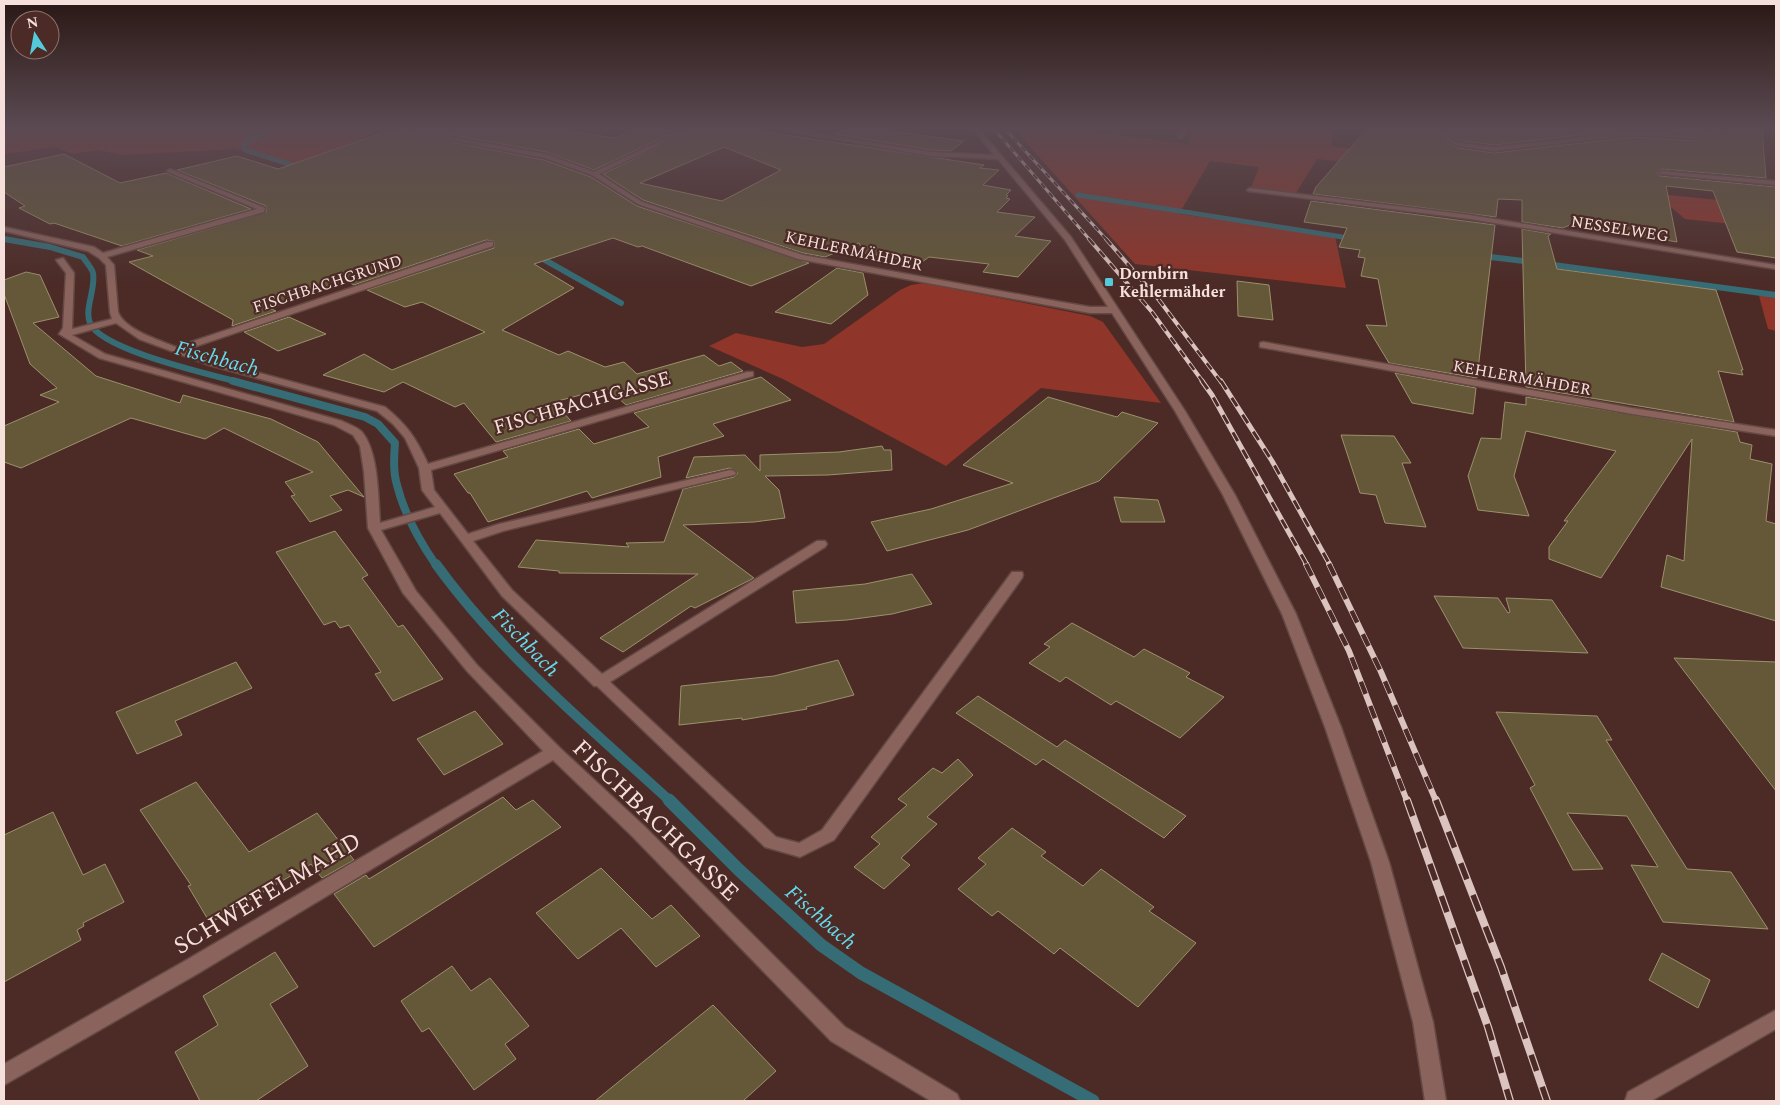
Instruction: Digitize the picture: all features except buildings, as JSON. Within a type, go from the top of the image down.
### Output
[{"type":"street","points":[[102,256],[261,210],[261,208],[194,181]]},
{"type":"street","name":"KEHLERMÄHDER","points":[[604,181],[640,203],[801,257],[1090,310],[1115,310]]},
{"type":"street","points":[[1019,181],[1068,239],[1180,411],[1224,486],[1289,614],[1333,727],[1380,862],[1423,1022],[1436,1101]]},
{"type":"street","points":[[1751,181],[1776,183]]},
{"type":"street","name":"NESSELWEG","points":[[1250,190],[1470,217],[1776,267]]},
{"type":"street","points":[[4,229],[90,249],[102,256],[110,265],[114,312],[117,320],[142,337],[212,363],[381,409],[397,422],[410,437],[425,468],[428,490],[506,593],[771,842],[800,850],[828,835],[1017,575]]},
{"type":"street","name":"FISCHBACHGRUND","points":[[175,350],[490,244]]},
{"type":"street","points":[[60,260],[70,273],[68,328],[70,332],[117,320]]},
{"type":"street","name":"FISCHBACHGASSE","points":[[70,332],[102,356],[329,420],[357,432],[365,446],[381,526],[410,593],[472,668],[554,752],[638,831],[838,1034],[950,1101]]},
{"type":"street","name":"KEHLERMÄHDER","points":[[1263,345],[1641,413],[1776,433]]},
{"type":"street","name":"FISCHBACHGASSE","points":[[425,468],[750,374]]},
{"type":"street","points":[[466,539],[499,528],[730,472]]},
{"type":"street","points":[[381,526],[442,509]]},
{"type":"street","points":[[599,682],[821,544]]},
{"type":"street","name":"SCHWEFELMAHD","points":[[4,1075],[215,953],[554,752]]},
{"type":"street","points":[[1636,1099],[1776,1019]]},
{"type":"shaded area","points":[[1060,181],[1199,181],[1179,214],[1335,236],[1346,288],[1135,264]]},
{"type":"shaded area","points":[[1254,181],[1304,181],[1296,193],[1251,188]]},
{"type":"shaded area","points":[[1662,183],[1669,195],[1748,203],[1761,227],[1685,219],[1664,201]]},
{"type":"shaded area","points":[[924,283],[1090,316],[1103,322],[1161,403],[1041,388],[946,466],[783,379],[709,346],[736,333],[802,347],[824,344],[900,290],[911,285]]},
{"type":"shaded area","points":[[1758,292],[1776,294],[1776,331],[1768,329]]},
{"type":"waterway","points":[[1078,195],[1355,239]]},
{"type":"waterway","name":"Fischbach","points":[[10,240],[4,239],[50,247],[83,257],[93,273],[93,286],[88,312],[90,323],[98,333],[114,342],[157,360],[238,382]]},
{"type":"waterway","points":[[536,255],[621,303]]},
{"type":"waterway","points":[[1482,256],[1533,262]]},
{"type":"waterway","points":[[1546,264],[1776,295]]},
{"type":"waterway","name":"Fischbach","points":[[233,381],[365,417],[378,424],[395,443],[394,470],[400,496],[413,527],[436,565]]},
{"type":"waterway","name":"Fischbach","points":[[436,564],[461,597],[517,659],[577,717],[670,801]]},
{"type":"waterway","name":"Fischbach","points":[[670,801],[739,870],[821,945],[861,973],[1093,1101]]},
{"type":"railway","points":[[1039,181],[1090,240]]},
{"type":"railway","points":[[1052,181],[1107,240]]},
{"type":"railway","points":[[1089,239],[1152,312],[1203,382]]},
{"type":"railway","points":[[1106,239],[1159,300],[1221,382]]},
{"type":"railway","points":[[1202,381],[1212,395],[1307,565]]},
{"type":"railway","points":[[1221,381],[1272,461],[1330,565]]},
{"type":"railway","points":[[1306,564],[1349,651],[1407,801]]},
{"type":"railway","points":[[1329,564],[1381,672],[1436,801]]},
{"type":"railway","points":[[1407,800],[1488,1027],[1510,1101]]},
{"type":"railway","points":[[1436,800],[1501,967],[1547,1101]]},
{"type":"place","name":"Dornbirn Kehlermähder","points":[[1109,282]]}]
